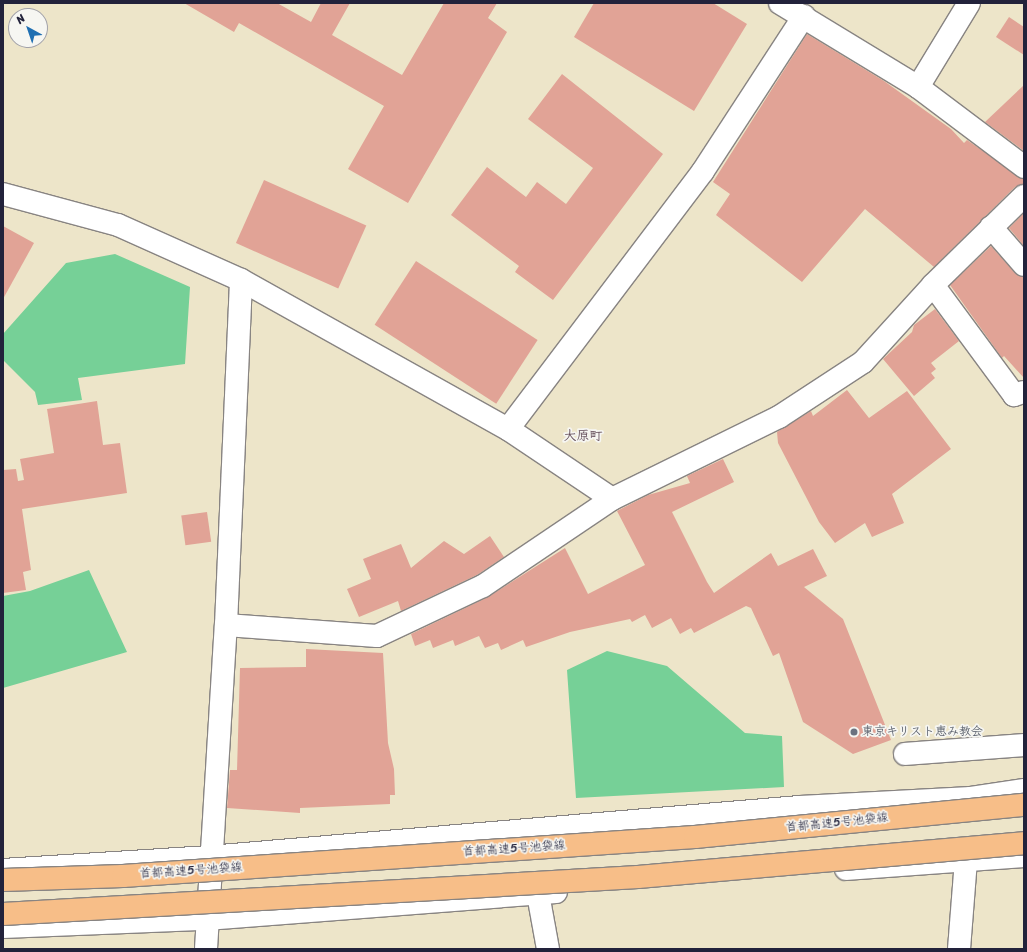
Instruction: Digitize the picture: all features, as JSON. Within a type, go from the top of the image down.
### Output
[{"type":"highway","name":"首都高速5号池袋線","points":[[3,880],[123,876],[695,837],[1024,805]]},
{"type":"highway","points":[[3,914],[638,877],[1024,843]]},
{"type":"street","points":[[780,3],[804,16],[918,88],[1024,167]]},
{"type":"street","points":[[918,88],[969,3]]},
{"type":"street","points":[[508,430],[703,171],[804,16]]},
{"type":"street","points":[[3,194],[118,225],[241,280],[508,430],[612,499]]},
{"type":"street","points":[[226,625],[377,636],[483,586],[612,499],[780,417],[864,362],[933,284],[1024,196]]},
{"type":"street","points":[[992,227],[1024,265]]},
{"type":"street","points":[[206,949],[209,857],[226,625],[241,280]]},
{"type":"street","points":[[933,284],[1014,395],[1024,392]]},
{"type":"street","points":[[905,754],[1024,745]]},
{"type":"street","points":[[3,870],[209,857],[800,807],[971,798],[1024,790]]},
{"type":"street","points":[[3,927],[206,919],[1024,856]]},
{"type":"street","points":[[958,949],[966,860]]},
{"type":"street","points":[[538,894],[548,949]]},
{"type":"green space","points":[[115,254],[190,287],[185,364],[78,378],[82,400],[38,405],[35,392],[3,360],[3,334],[66,263]]},
{"type":"green space","points":[[89,570],[127,652],[3,688],[3,596],[30,591]]},
{"type":"green space","points":[[607,651],[667,666],[745,733],[782,736],[784,787],[576,798],[567,670]]},
{"type":"building","points":[[184,3],[277,3],[311,22],[321,3],[350,3],[332,35],[402,75],[444,3],[497,3],[488,18],[507,32],[408,203],[348,169],[384,106],[239,23],[234,32]]},
{"type":"building","points":[[594,3],[713,3],[747,24],[694,111],[574,37]]},
{"type":"building","points":[[1009,17],[1024,27],[1024,55],[996,37]]},
{"type":"building","points":[[807,34],[884,81],[951,129],[964,143],[967,140],[1024,179],[1024,184],[1015,187],[934,267],[865,209],[802,282],[716,215],[730,194],[713,182]]},
{"type":"building","points":[[562,74],[663,154],[553,300],[515,272],[519,266],[451,215],[487,167],[526,197],[537,182],[566,204],[593,168],[528,119]]},
{"type":"building","points":[[1024,85],[1024,151],[985,122]]},
{"type":"building","points":[[264,180],[366,226],[338,289],[236,243]]},
{"type":"building","points":[[1024,213],[1024,246],[1009,228]]},
{"type":"building","points":[[3,226],[34,243],[3,299]]},
{"type":"building","points":[[991,246],[1015,273],[1024,277],[1024,378],[1004,356],[1002,358],[950,285]]},
{"type":"building","points":[[416,261],[538,340],[496,404],[375,325]]},
{"type":"building","points":[[935,309],[959,341],[931,363],[936,369],[931,373],[935,378],[914,396],[883,359],[912,332],[914,325]]},
{"type":"building","points":[[847,390],[869,418],[907,391],[951,449],[892,494],[904,523],[872,537],[865,523],[835,543],[819,522],[778,443],[777,432],[811,411],[813,416]]},
{"type":"building","points":[[97,401],[103,445],[120,443],[127,493],[22,509],[31,570],[23,572],[26,590],[3,593],[3,470],[16,469],[18,481],[24,480],[20,459],[54,453],[47,409]]},
{"type":"building","points":[[723,459],[734,482],[672,512],[707,582],[714,593],[771,553],[778,566],[813,549],[827,576],[804,587],[843,619],[891,740],[853,754],[803,722],[779,653],[773,656],[751,608],[746,606],[694,633],[691,628],[680,634],[671,618],[652,628],[645,615],[632,622],[630,619],[570,632],[526,647],[523,640],[501,650],[498,643],[485,648],[479,636],[455,646],[453,640],[433,648],[430,640],[415,646],[411,634],[488,597],[565,548],[588,594],[645,565],[617,511],[648,495],[690,483],[687,476]]},
{"type":"building","points":[[207,512],[211,542],[185,545],[181,516]]},
{"type":"building","points":[[490,536],[504,557],[477,575],[401,611],[398,601],[359,617],[347,589],[371,579],[363,559],[401,544],[411,568],[444,541],[464,554]]},
{"type":"building","points":[[306,649],[383,653],[388,743],[394,769],[395,795],[390,795],[390,804],[300,808],[300,813],[227,808],[230,770],[237,770],[240,668],[306,667]]},
{"type":"place","name":"東京キリスト恵み教会","points":[[854,732]]},
{"type":"district","name":"大原町","points":[[583,436]]}]
